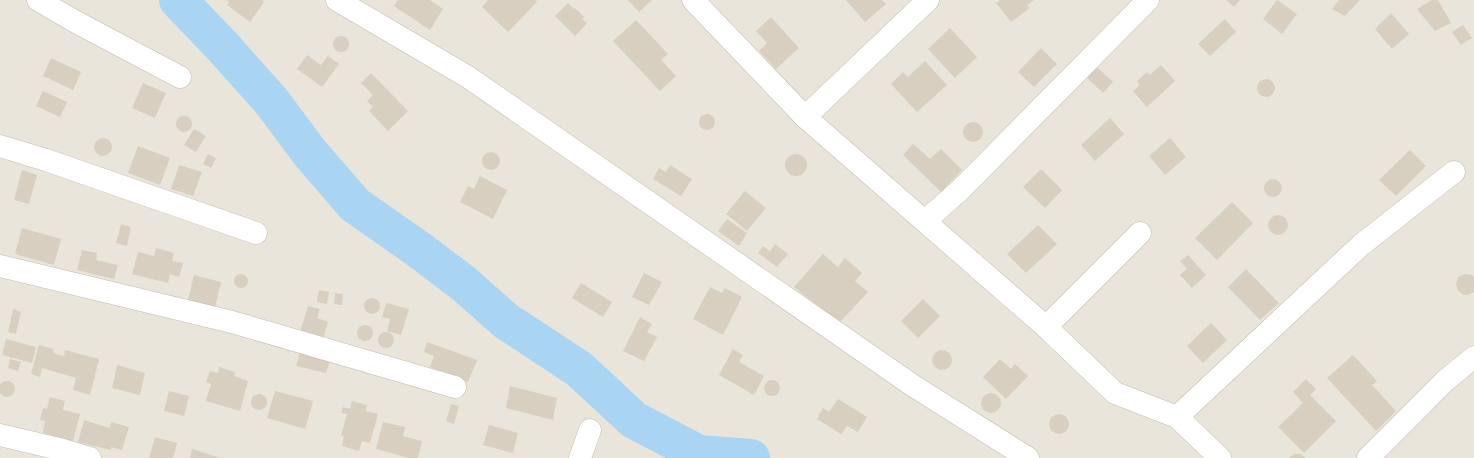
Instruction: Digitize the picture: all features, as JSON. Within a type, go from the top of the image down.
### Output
[{"type":"street","points":[[38,0],[180,78]]},
{"type":"street","points":[[337,0],[468,77],[912,385],[1028,458]]},
{"type":"street","points":[[693,0],[805,117],[1046,327],[1116,393],[1177,417],[1220,458]]},
{"type":"street","points":[[805,117],[928,0]]},
{"type":"street","points":[[925,221],[960,190],[1148,0]]},
{"type":"street","points":[[0,146],[46,160],[256,232]]},
{"type":"street","points":[[1177,417],[1361,245],[1454,172]]},
{"type":"street","points":[[1046,327],[1140,233]]},
{"type":"street","points":[[0,266],[232,322],[455,387]]},
{"type":"street","points":[[1368,458],[1445,381],[1474,358]]},
{"type":"street","points":[[580,458],[590,430]]},
{"type":"street","points":[[0,435],[90,458]]},
{"type":"shaded area","points":[[0,0],[1474,0],[1474,458],[0,458]]},
{"type":"building","points":[[226,0],[262,0],[264,2],[250,22],[227,5],[229,2]]},
{"type":"building","points":[[398,0],[430,0],[443,9],[430,30],[394,6]]},
{"type":"building","points":[[488,0],[535,0],[537,2],[508,32],[482,7]]},
{"type":"building","points":[[628,0],[652,0],[639,12]]},
{"type":"building","points":[[846,0],[882,0],[886,4],[865,22]]},
{"type":"building","points":[[1000,0],[1034,0],[1027,5],[1030,8],[1011,22],[996,3]]},
{"type":"building","points":[[1226,0],[1240,0],[1234,7]]},
{"type":"building","points":[[1277,0],[1297,14],[1282,34],[1263,19]]},
{"type":"building","points":[[1339,0],[1360,0],[1345,16],[1332,9]]},
{"type":"building","points":[[1432,0],[1438,0],[1451,23],[1435,31],[1417,9]]},
{"type":"building","points":[[568,3],[584,17],[582,19],[587,23],[575,36],[555,16]]},
{"type":"building","points":[[1391,13],[1409,34],[1392,49],[1375,29]]},
{"type":"building","points":[[771,17],[799,48],[776,69],[759,51],[767,43],[756,31]]},
{"type":"building","points":[[1225,19],[1236,32],[1210,56],[1198,44]]},
{"type":"building","points":[[636,20],[668,54],[661,60],[676,76],[660,91],[613,41]]},
{"type":"building","points":[[1463,25],[1472,38],[1461,45],[1452,32]]},
{"type":"building","points":[[950,28],[977,57],[955,78],[928,49]]},
{"type":"building","points":[[341,36],[348,41],[349,44],[344,51],[341,52],[334,47],[333,44],[338,37]]},
{"type":"building","points":[[1041,48],[1057,64],[1034,87],[1018,72]]},
{"type":"building","points":[[307,55],[321,65],[328,56],[339,64],[322,87],[297,69]]},
{"type":"building","points":[[51,58],[81,72],[73,90],[43,76]]},
{"type":"building","points":[[925,61],[947,85],[917,112],[891,84],[903,72],[908,77]]},
{"type":"building","points":[[1161,65],[1175,81],[1147,107],[1133,91],[1140,85],[1137,81],[1147,72],[1150,75]]},
{"type":"building","points":[[1097,67],[1113,82],[1103,93],[1087,78]]},
{"type":"building","points":[[371,73],[408,111],[388,131],[369,111],[373,107],[367,101],[373,95],[361,83]]},
{"type":"building","points":[[1262,79],[1270,79],[1275,84],[1273,95],[1270,97],[1262,97],[1257,92],[1257,84]]},
{"type":"building","points":[[143,83],[166,93],[155,118],[132,108]]},
{"type":"building","points":[[43,91],[67,102],[60,117],[36,106]]},
{"type":"building","points":[[704,114],[710,114],[715,119],[713,128],[710,130],[704,130],[699,125],[699,119]]},
{"type":"building","points":[[184,116],[191,121],[192,124],[187,131],[184,132],[177,127],[176,124],[181,117]]},
{"type":"building","points":[[1110,118],[1124,134],[1095,161],[1081,145]]},
{"type":"building","points":[[973,122],[980,125],[983,132],[980,139],[973,142],[966,139],[963,132],[966,125]]},
{"type":"building","points":[[194,129],[206,136],[196,152],[184,145]]},
{"type":"building","points":[[99,138],[107,138],[112,143],[110,154],[107,156],[99,156],[94,151],[94,143]]},
{"type":"building","points":[[1170,138],[1186,157],[1165,175],[1149,156]]},
{"type":"building","points":[[913,144],[930,159],[941,149],[962,170],[941,192],[903,155]]},
{"type":"building","points":[[138,146],[170,158],[160,185],[128,173]]},
{"type":"building","points":[[1410,150],[1426,166],[1396,196],[1379,180]]},
{"type":"building","points":[[487,152],[495,152],[500,157],[498,168],[495,170],[487,170],[482,165],[482,157]]},
{"type":"building","points":[[208,154],[216,158],[211,168],[203,164]]},
{"type":"building","points":[[796,154],[804,157],[807,165],[804,173],[796,176],[788,173],[785,165],[788,157]]},
{"type":"building","points":[[179,165],[202,172],[193,196],[171,189]]},
{"type":"building","points":[[670,165],[692,179],[681,196],[653,179],[659,168],[666,172]]},
{"type":"building","points":[[1041,169],[1062,190],[1045,208],[1023,187]]},
{"type":"building","points":[[22,170],[37,175],[29,204],[14,200]]},
{"type":"building","points":[[480,176],[507,190],[493,219],[460,202],[468,186],[474,189]]},
{"type":"building","points":[[1273,179],[1279,182],[1282,188],[1279,194],[1273,197],[1267,194],[1264,188],[1267,182]]},
{"type":"building","points":[[745,191],[766,208],[747,231],[726,214]]},
{"type":"building","points":[[1232,202],[1253,223],[1217,260],[1195,238]]},
{"type":"building","points":[[1278,215],[1285,218],[1288,225],[1285,232],[1278,235],[1271,232],[1268,225],[1271,218]]},
{"type":"building","points":[[727,219],[747,233],[739,246],[718,231]]},
{"type":"building","points":[[121,224],[131,227],[127,246],[116,243]]},
{"type":"building","points":[[1038,225],[1057,244],[1026,273],[1007,254]]},
{"type":"building","points":[[22,228],[61,239],[54,265],[15,254]]},
{"type":"building","points":[[775,244],[788,254],[777,267],[758,253],[763,246],[770,251]]},
{"type":"building","points":[[156,248],[174,253],[172,261],[183,263],[179,277],[170,274],[168,283],[132,274],[138,252],[154,256]]},
{"type":"building","points":[[82,250],[97,253],[96,260],[118,265],[114,279],[77,270]]},
{"type":"building","points":[[823,254],[838,267],[845,258],[862,273],[855,281],[868,292],[839,323],[794,287]]},
{"type":"building","points":[[1188,255],[1206,275],[1192,288],[1180,275],[1187,269],[1180,261]]},
{"type":"building","points":[[1246,269],[1279,303],[1260,320],[1228,287]]},
{"type":"building","points":[[644,273],[662,282],[649,305],[632,297]]},
{"type":"building","points":[[238,274],[244,274],[248,278],[248,284],[244,288],[238,288],[234,284],[234,278]]},
{"type":"building","points":[[1465,274],[1472,275],[1474,277],[1474,292],[1467,295],[1464,295],[1458,291],[1456,284],[1458,277]]},
{"type":"building","points":[[194,275],[221,282],[214,311],[187,304]]},
{"type":"building","points":[[581,283],[612,302],[603,317],[572,298]]},
{"type":"building","points":[[710,287],[722,293],[725,288],[742,297],[723,335],[693,319]]},
{"type":"building","points":[[319,290],[329,292],[327,304],[317,302]]},
{"type":"building","points":[[335,293],[343,294],[342,305],[334,304]]},
{"type":"building","points":[[372,298],[379,303],[380,306],[375,313],[372,314],[365,309],[364,306],[369,299]]},
{"type":"building","points":[[923,299],[940,316],[918,338],[901,321]]},
{"type":"building","points":[[386,303],[409,309],[401,335],[387,331],[390,319],[382,317]]},
{"type":"building","points":[[308,306],[320,309],[317,318],[328,322],[323,339],[300,332]]},
{"type":"building","points":[[13,309],[21,312],[16,334],[8,332]]},
{"type":"building","points":[[640,317],[652,324],[647,332],[657,337],[644,361],[623,351]]},
{"type":"building","points":[[1211,323],[1227,340],[1203,363],[1187,346]]},
{"type":"building","points":[[365,325],[372,330],[373,333],[368,340],[365,341],[358,336],[357,333],[362,326]]},
{"type":"building","points":[[386,332],[393,337],[394,340],[389,347],[386,348],[379,343],[378,340],[383,333]]},
{"type":"building","points":[[6,339],[36,347],[32,363],[2,355]]},
{"type":"building","points":[[427,342],[477,360],[468,382],[430,367],[434,356],[424,352]]},
{"type":"building","points":[[39,345],[54,349],[53,353],[64,356],[65,350],[99,359],[90,395],[73,390],[76,378],[42,368],[40,377],[31,374]]},
{"type":"building","points":[[733,349],[743,355],[739,362],[764,376],[754,395],[719,375]]},
{"type":"building","points":[[942,350],[949,353],[952,360],[949,367],[942,370],[935,367],[932,360],[935,353]]},
{"type":"building","points":[[300,352],[330,361],[326,373],[296,366]]},
{"type":"building","points":[[1353,355],[1377,381],[1372,385],[1396,411],[1376,431],[1327,378]]},
{"type":"building","points":[[10,359],[21,362],[18,371],[8,368]]},
{"type":"building","points":[[1000,359],[1011,369],[1015,364],[1028,376],[1006,399],[983,377]]},
{"type":"building","points":[[117,365],[145,373],[140,395],[112,388]]},
{"type":"building","points":[[219,367],[235,372],[234,376],[248,381],[240,411],[206,401],[211,384],[206,382],[210,371],[218,373]]},
{"type":"building","points":[[1306,379],[1316,389],[1310,395],[1336,421],[1304,453],[1278,427],[1303,403],[1293,392]]},
{"type":"building","points":[[772,380],[779,385],[780,388],[775,395],[772,396],[765,391],[764,388],[769,381]]},
{"type":"building","points":[[7,381],[14,386],[15,389],[10,396],[7,397],[0,392],[-1,389],[4,382]]},
{"type":"building","points":[[510,386],[557,398],[553,420],[506,408]]},
{"type":"building","points":[[169,391],[189,396],[184,416],[164,411]]},
{"type":"building","points":[[275,391],[313,401],[305,429],[267,418]]},
{"type":"building","points":[[991,393],[998,396],[1001,403],[998,410],[991,413],[984,410],[981,403],[984,396]]},
{"type":"building","points":[[259,394],[266,399],[267,402],[262,409],[259,410],[252,405],[251,402],[256,395]]},
{"type":"building","points":[[50,397],[65,401],[63,410],[80,414],[73,441],[43,433],[45,421],[40,420],[43,408],[47,409]]},
{"type":"building","points":[[838,399],[867,417],[858,432],[847,426],[841,434],[817,419],[823,408],[829,412]]},
{"type":"building","points":[[352,401],[367,405],[366,411],[378,414],[370,443],[362,441],[359,451],[342,446],[344,436],[341,436],[347,414],[341,413],[343,407],[350,409]]},
{"type":"building","points":[[451,404],[459,406],[454,424],[446,421]]},
{"type":"building","points":[[1055,414],[1063,414],[1069,420],[1069,428],[1063,434],[1055,434],[1049,428],[1049,420]]},
{"type":"building","points":[[84,420],[110,428],[111,422],[129,427],[122,450],[111,447],[111,450],[78,442]]},
{"type":"building","points":[[383,422],[405,427],[403,436],[422,441],[418,458],[409,458],[376,449]]},
{"type":"building","points":[[489,425],[518,433],[513,453],[483,445]]},
{"type":"building","points":[[155,437],[177,443],[173,458],[149,458]]},
{"type":"building","points":[[192,449],[221,458],[190,458]]},
{"type":"building","points":[[1294,454],[1301,454],[1305,458],[1289,458]]},
{"type":"waterway","points":[[178,0],[223,47],[272,102],[310,153],[355,205],[418,249],[463,283],[506,321],[579,369],[634,420],[699,454],[751,458]]}]
